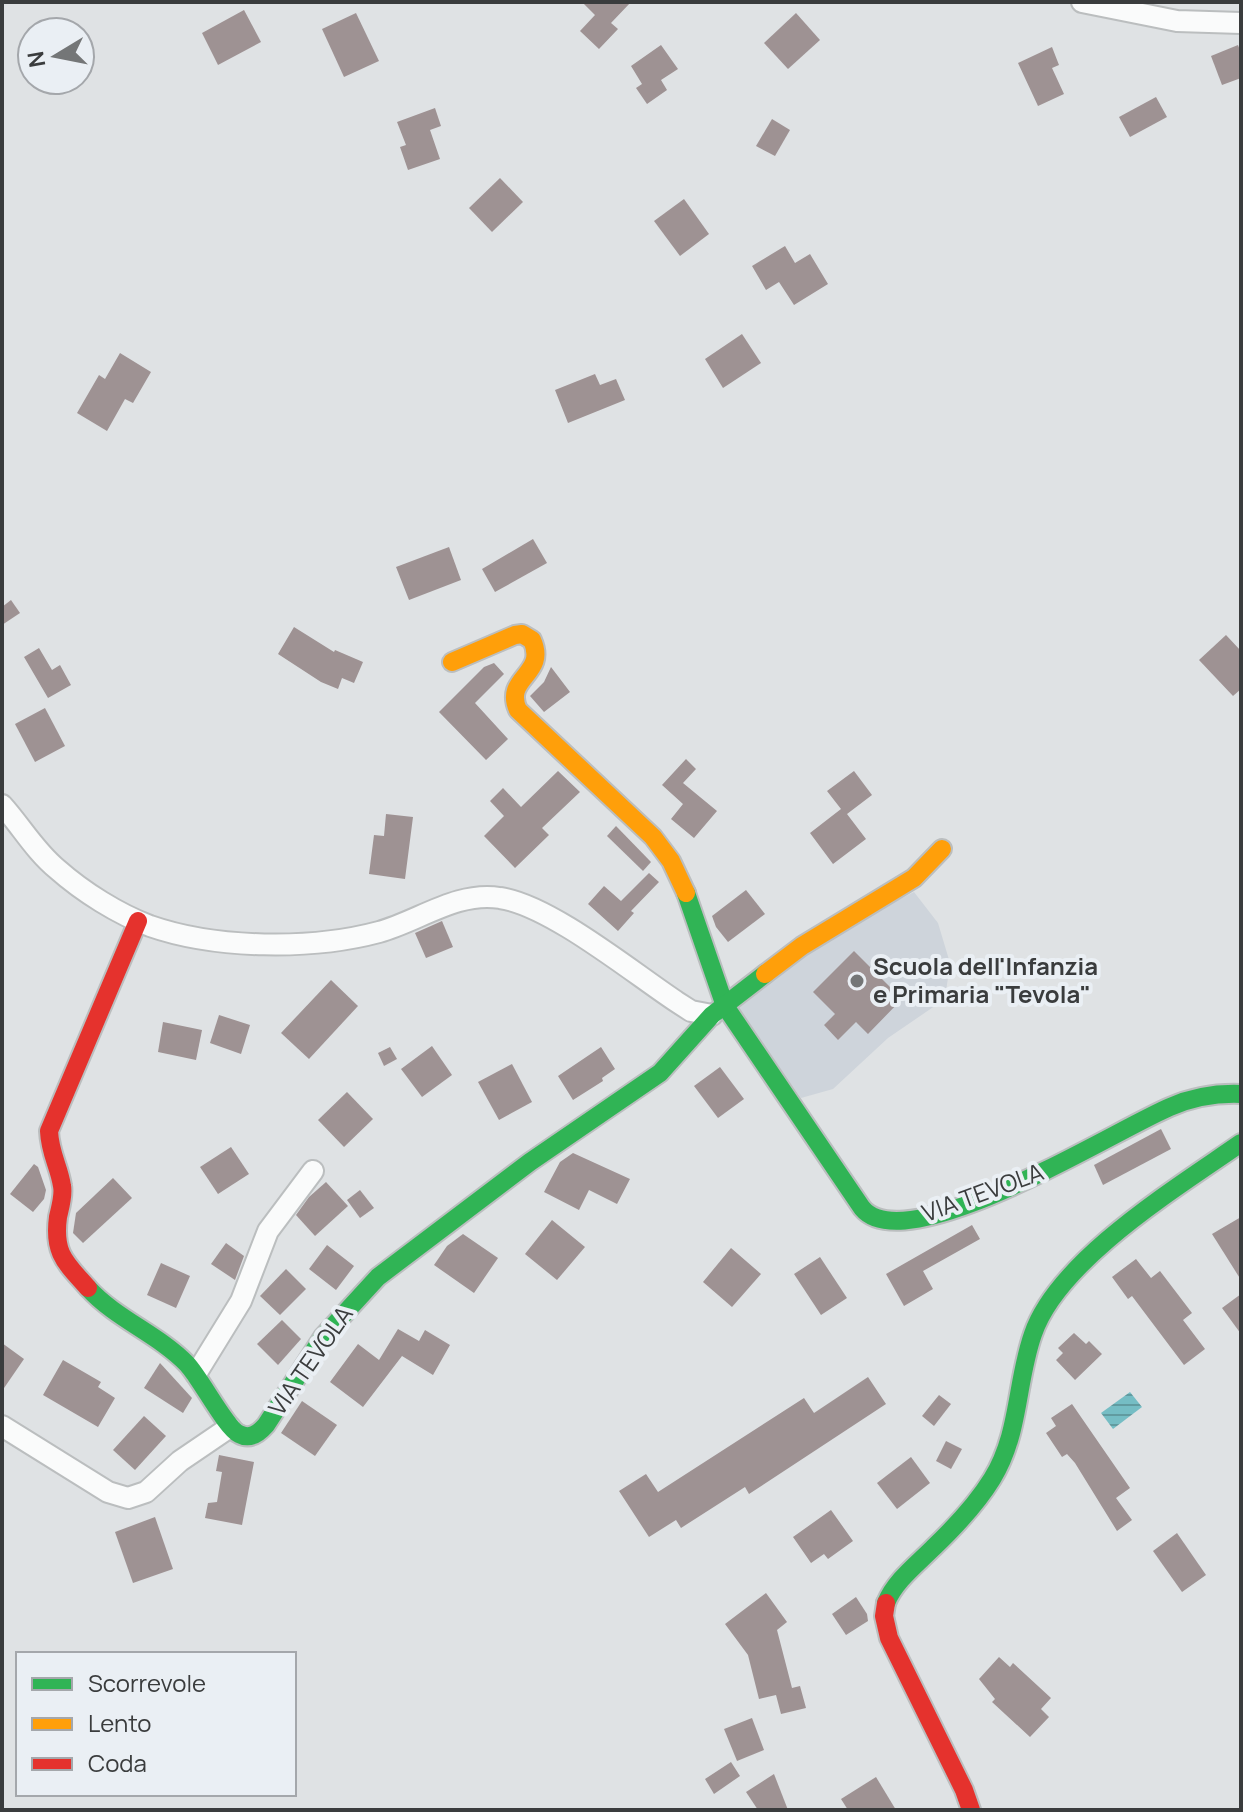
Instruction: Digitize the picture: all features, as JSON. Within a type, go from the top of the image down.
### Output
[{"type":"street","points":[[1082,2],[1177,21],[1241,23]]},
{"type":"street","name":"VIA TEVOLA","points":[[452,662],[515,635],[530,636],[535,648],[534,662],[514,690],[516,706],[665,852],[685,889],[718,1010],[862,1208],[872,1217],[884,1221],[941,1211],[1019,1183],[1184,1102],[1215,1093],[1241,1094]]},
{"type":"street","points":[[2,805],[55,868],[86,891],[138,921],[183,934],[265,943],[338,940],[390,929],[459,901],[499,898],[538,911],[684,1007],[718,1010]]},
{"type":"street","name":"VIA TEVOLA","points":[[230,1427],[244,1437],[263,1430],[313,1350],[360,1294],[398,1260],[660,1073],[718,1010],[802,946],[914,878],[942,849]]},
{"type":"street","points":[[2,1426],[108,1492],[128,1498],[146,1492],[180,1461],[230,1427],[196,1374],[157,1337],[98,1299],[62,1259],[56,1243],[64,1193],[50,1150],[49,1131],[138,921]]},
{"type":"street","points":[[971,1810],[889,1638],[884,1618],[886,1600],[897,1584],[975,1504],[995,1477],[1014,1426],[1031,1340],[1050,1299],[1117,1234],[1241,1143]]},
{"type":"street","points":[[196,1374],[245,1293],[268,1231],[313,1171]]},
{"type":"shaded area","name":"Scuola dell'Infanzia e Primaria \"Tevola\"","points":[[914,892],[938,923],[950,963],[945,999],[888,1038],[833,1089],[801,1098],[737,1007],[806,947]]},
{"type":"water","points":[[1130,1392],[1142,1407],[1113,1429],[1101,1413]]},
{"type":"building","points":[[582,2],[631,2],[611,23],[618,29],[599,49],[580,31],[595,15]]},
{"type":"building","points":[[244,10],[261,42],[218,65],[202,33]]},
{"type":"building","points":[[356,13],[379,61],[344,77],[322,29]]},
{"type":"building","points":[[796,13],[820,40],[788,69],[764,43]]},
{"type":"building","points":[[661,45],[678,69],[661,80],[667,90],[647,104],[636,88],[642,84],[631,66]]},
{"type":"building","points":[[1238,45],[1241,78],[1222,85],[1211,56]]},
{"type":"building","points":[[1052,47],[1059,65],[1052,68],[1064,94],[1038,106],[1018,63]]},
{"type":"building","points":[[1156,97],[1167,117],[1130,137],[1119,117]]},
{"type":"building","points":[[435,108],[441,126],[430,130],[440,159],[408,170],[400,147],[406,145],[397,122]]},
{"type":"building","points":[[772,119],[790,130],[775,156],[756,146]]},
{"type":"building","points":[[500,178],[523,202],[492,232],[469,208]]},
{"type":"building","points":[[684,199],[709,234],[680,256],[654,221]]},
{"type":"building","points":[[785,246],[795,263],[810,254],[828,284],[794,305],[779,282],[766,290],[752,266]]},
{"type":"building","points":[[742,334],[761,363],[723,388],[705,359]]},
{"type":"building","points":[[120,353],[151,372],[133,403],[125,399],[107,431],[77,413],[99,375],[105,379]]},
{"type":"building","points":[[595,374],[600,385],[616,379],[625,400],[568,423],[555,390]]},
{"type":"building","points":[[533,539],[547,563],[495,592],[482,569]]},
{"type":"building","points":[[449,547],[461,580],[409,600],[396,567]]},
{"type":"building","points":[[11,600],[20,613],[2,625],[2,607]]},
{"type":"building","points":[[294,627],[334,652],[363,662],[354,683],[342,678],[338,689],[321,682],[278,654]]},
{"type":"building","points":[[1226,635],[1241,651],[1241,689],[1233,696],[1199,660]]},
{"type":"building","points":[[39,648],[52,670],[60,665],[71,685],[48,698],[24,657]]},
{"type":"building","points":[[494,663],[504,674],[475,703],[508,739],[486,760],[439,712],[484,667]]},
{"type":"building","points":[[551,667],[570,692],[544,712],[530,696],[544,682]]},
{"type":"building","points":[[45,708],[65,746],[35,762],[15,724]]},
{"type":"building","points":[[686,759],[696,769],[683,783],[717,811],[694,838],[671,819],[683,804],[662,785]]},
{"type":"building","points":[[558,771],[580,792],[542,828],[549,835],[515,868],[484,836],[504,816],[490,801],[503,788],[521,807]]},
{"type":"building","points":[[854,771],[872,795],[847,814],[866,839],[833,864],[810,833],[841,809],[827,791]]},
{"type":"building","points":[[386,814],[413,817],[405,879],[369,874],[374,835],[384,836]]},
{"type":"building","points":[[616,826],[651,862],[643,871],[607,836]]},
{"type":"building","points":[[649,873],[659,882],[631,911],[634,913],[618,931],[588,904],[604,886],[621,901]]},
{"type":"building","points":[[746,890],[765,914],[728,942],[712,916]]},
{"type":"building","points":[[442,921],[453,947],[426,958],[415,933]]},
{"type":"building","points":[[854,951],[902,999],[868,1034],[856,1022],[838,1040],[824,1025],[835,1014],[813,992]]},
{"type":"building","points":[[331,980],[358,1006],[309,1059],[281,1033]]},
{"type":"building","points":[[219,1015],[250,1025],[241,1054],[210,1043]]},
{"type":"building","points":[[163,1022],[202,1030],[196,1060],[158,1052]]},
{"type":"building","points":[[432,1046],[452,1075],[422,1097],[401,1069]]},
{"type":"building","points":[[390,1047],[397,1059],[384,1066],[378,1053]]},
{"type":"building","points":[[601,1047],[615,1069],[602,1078],[603,1081],[573,1100],[558,1076]]},
{"type":"building","points":[[512,1064],[532,1102],[499,1120],[478,1082]]},
{"type":"building","points":[[720,1067],[744,1099],[718,1118],[694,1086]]},
{"type":"building","points":[[347,1092],[373,1119],[344,1147],[318,1120]]},
{"type":"building","points":[[1161,1129],[1171,1149],[1103,1185],[1094,1165]]},
{"type":"building","points":[[231,1147],[249,1174],[218,1194],[200,1167]]},
{"type":"building","points":[[573,1153],[630,1179],[617,1204],[589,1190],[579,1210],[544,1192],[560,1162]]},
{"type":"building","points":[[34,1164],[46,1190],[44,1199],[33,1212],[10,1194]]},
{"type":"building","points":[[113,1178],[132,1198],[83,1243],[73,1233],[76,1213]]},
{"type":"building","points":[[326,1182],[348,1206],[315,1236],[296,1215],[309,1197]]},
{"type":"building","points":[[360,1190],[374,1208],[360,1218],[347,1200]]},
{"type":"building","points":[[1241,1217],[1241,1280],[1212,1234]]},
{"type":"building","points":[[552,1220],[585,1247],[557,1280],[525,1254]]},
{"type":"building","points":[[972,1225],[980,1239],[923,1271],[933,1289],[904,1306],[886,1274]]},
{"type":"building","points":[[463,1234],[498,1258],[474,1293],[434,1265],[447,1246]]},
{"type":"building","points":[[226,1243],[244,1256],[235,1280],[211,1264]]},
{"type":"building","points":[[327,1245],[354,1266],[336,1290],[309,1269]]},
{"type":"building","points":[[731,1248],[761,1274],[732,1307],[703,1282]]},
{"type":"building","points":[[820,1257],[847,1298],[821,1315],[794,1274]]},
{"type":"building","points":[[1136,1259],[1151,1278],[1160,1271],[1192,1313],[1183,1320],[1205,1349],[1184,1365],[1132,1296],[1128,1299],[1112,1277]]},
{"type":"building","points":[[161,1263],[190,1276],[176,1308],[147,1295]]},
{"type":"building","points":[[286,1269],[306,1289],[280,1315],[260,1296]]},
{"type":"building","points":[[1241,1294],[1241,1334],[1222,1308]]},
{"type":"building","points":[[282,1320],[301,1339],[278,1365],[257,1344]]},
{"type":"building","points":[[398,1329],[419,1341],[425,1330],[450,1345],[433,1375],[402,1356],[363,1407],[330,1382],[358,1344],[379,1360]]},
{"type":"building","points":[[1074,1333],[1086,1344],[1089,1341],[1102,1354],[1075,1380],[1056,1360],[1063,1353],[1058,1348]]},
{"type":"building","points":[[2,1343],[24,1359],[2,1391]]},
{"type":"building","points":[[63,1360],[101,1382],[98,1387],[115,1398],[98,1427],[43,1395]]},
{"type":"building","points":[[160,1363],[192,1398],[183,1413],[144,1388]]},
{"type":"building","points":[[868,1377],[886,1404],[749,1494],[745,1487],[681,1528],[676,1520],[649,1537],[619,1491],[646,1474],[658,1492],[804,1398],[814,1413]]},
{"type":"building","points":[[939,1395],[951,1404],[934,1426],[922,1416]]},
{"type":"building","points":[[302,1401],[337,1425],[315,1456],[281,1433]]},
{"type":"building","points":[[1072,1404],[1130,1488],[1116,1498],[1132,1520],[1117,1531],[1075,1463],[1067,1454],[1062,1457],[1046,1433],[1056,1426],[1051,1418]]},
{"type":"building","points":[[144,1416],[166,1436],[135,1470],[113,1450]]},
{"type":"building","points":[[946,1441],[962,1449],[951,1469],[936,1461]]},
{"type":"building","points":[[219,1455],[254,1462],[242,1525],[205,1518],[208,1503],[217,1502],[222,1472],[216,1471]]},
{"type":"building","points":[[911,1457],[930,1483],[897,1509],[877,1483]]},
{"type":"building","points":[[831,1510],[853,1541],[828,1559],[824,1554],[811,1563],[793,1537]]},
{"type":"building","points":[[155,1517],[173,1569],[133,1583],[115,1532]]},
{"type":"building","points":[[1177,1533],[1206,1575],[1182,1592],[1153,1551]]},
{"type":"building","points":[[766,1593],[787,1622],[777,1630],[792,1688],[800,1686],[806,1708],[781,1714],[776,1695],[759,1699],[748,1655],[725,1624]]},
{"type":"building","points":[[856,1597],[868,1621],[846,1635],[832,1614]]},
{"type":"building","points":[[999,1657],[1010,1667],[1013,1663],[1051,1698],[1041,1709],[1049,1717],[1030,1737],[992,1702],[995,1699],[979,1679]]},
{"type":"building","points":[[752,1718],[764,1750],[737,1761],[724,1729]]},
{"type":"building","points":[[731,1762],[740,1776],[714,1794],[705,1779]]},
{"type":"building","points":[[774,1774],[788,1810],[758,1810],[746,1792]]},
{"type":"building","points":[[876,1777],[896,1810],[848,1810],[841,1799]]},
{"type":"traffic: fast","points":[[686,893],[725,1006],[862,1208],[886,1220],[921,1218],[965,1206],[1061,1163],[1170,1107],[1205,1096],[1241,1094]]},
{"type":"traffic: fast","points":[[88,1288],[111,1309],[176,1353],[234,1430],[243,1436],[254,1435],[266,1425],[323,1337],[378,1277],[530,1162],[660,1073],[712,1015],[765,974]]},
{"type":"traffic: fast","points":[[886,1603],[900,1580],[965,1515],[992,1479],[1008,1444],[1033,1334],[1047,1306],[1067,1279],[1123,1227],[1241,1143]]},
{"type":"traffic: slow","points":[[452,662],[515,635],[522,634],[532,640],[534,661],[516,690],[518,710],[653,837],[671,861],[686,893]]},
{"type":"traffic: slow","points":[[765,974],[802,946],[914,878],[942,849]]},
{"type":"traffic: jam","points":[[88,1288],[59,1249],[57,1230],[62,1190],[49,1131],[138,921]]},
{"type":"traffic: jam","points":[[886,1603],[884,1616],[889,1638],[971,1810]]},
{"type":"place","name":"Scuola dell'Infanzia e Primaria \"Tevola\"","points":[[857,981]]}]
